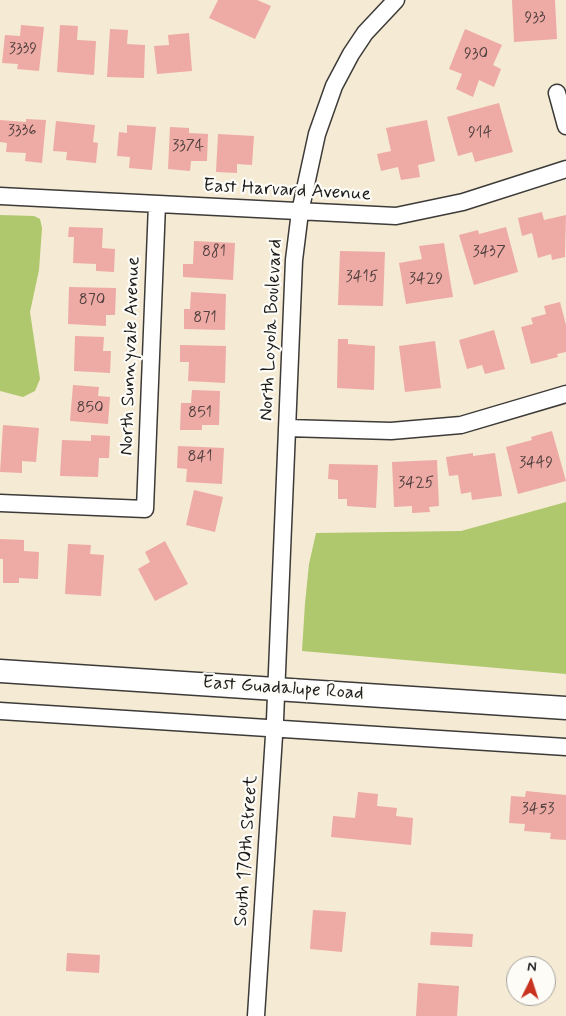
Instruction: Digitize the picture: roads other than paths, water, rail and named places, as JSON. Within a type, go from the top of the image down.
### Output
[{"type":"main road","name":"East Guadalupe Road","points":[[0,671],[566,708]]},
{"type":"street","name":"North Loyola Boulevard","points":[[276,688],[294,260],[300,212],[317,134],[334,86],[365,33],[396,0]]},
{"type":"street","points":[[557,93],[566,126]]},
{"type":"street","name":"East Harvard Avenue","points":[[0,196],[396,216],[463,202],[566,169]]},
{"type":"street","name":"North Sunnyvale Avenue","points":[[0,503],[145,509],[157,204]]},
{"type":"street","points":[[287,428],[391,432],[461,424],[566,394]]},
{"type":"street","name":"South 170th Street","points":[[256,1016],[276,688]]},
{"type":"street","points":[[0,712],[566,747]]}]
